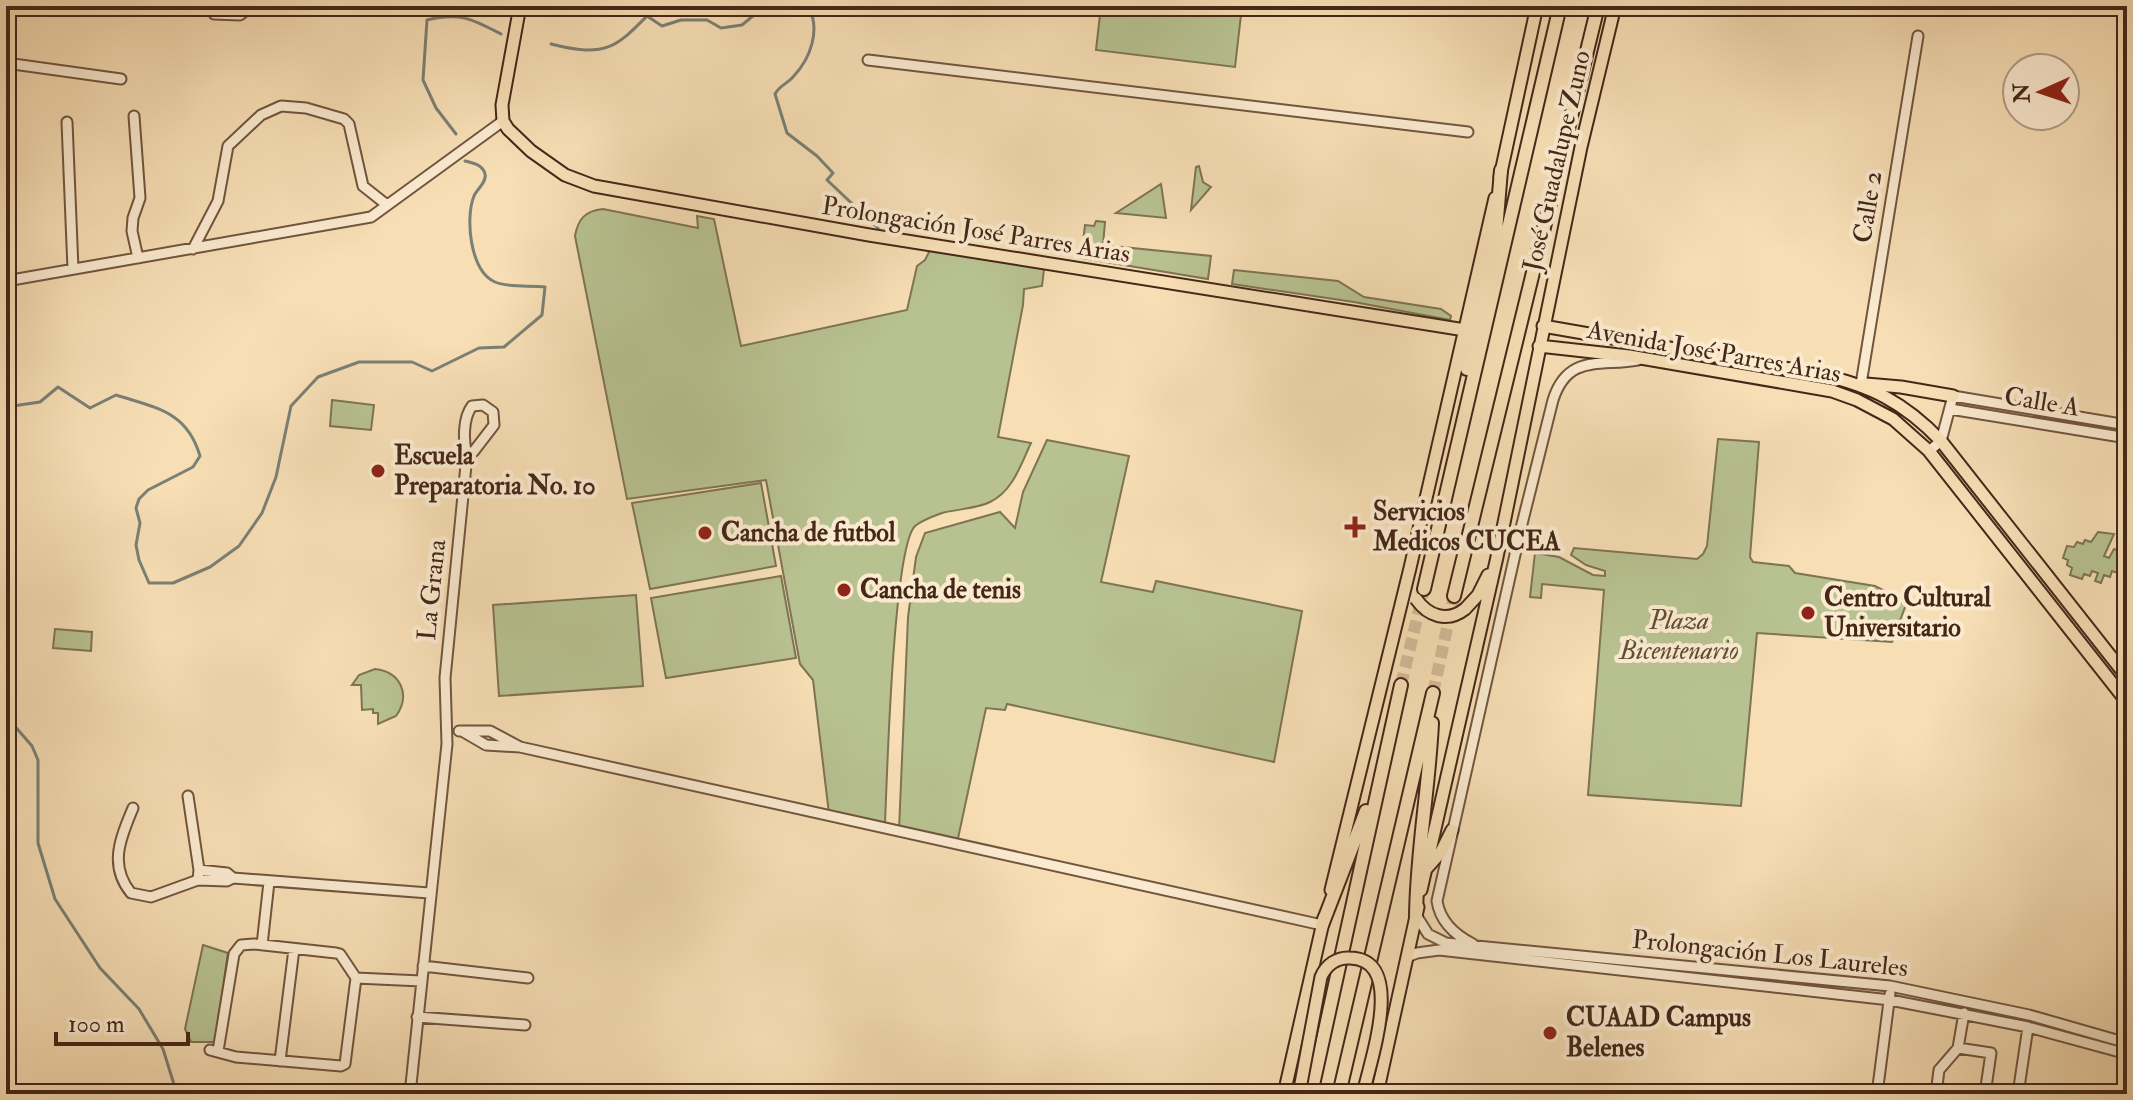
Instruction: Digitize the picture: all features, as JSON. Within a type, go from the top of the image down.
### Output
[{"type":"highway","points":[[1420,594],[1451,475],[1560,6]]},
{"type":"highway","points":[[1454,596],[1598,6]]},
{"type":"highway","points":[[1451,475],[1459,415],[1497,233],[1501,170]]},
{"type":"highway","points":[[1311,1094],[1401,685],[1388,717],[1362,825],[1322,925]]},
{"type":"highway","points":[[1339,1094],[1433,693],[1430,760],[1419,834],[1416,915]]},
{"type":"main road","points":[[503,121],[502,105],[517,6]]},
{"type":"main road","points":[[1284,1094],[1322,925],[1410,568],[1537,6]]},
{"type":"main road","name":"José Guadalupe Zuno","points":[[1497,557],[1581,147],[1615,6]]},
{"type":"main road","name":"Prolongación José Parres Arias","points":[[503,121],[515,137],[547,163],[578,181],[594,186],[869,235],[1465,330]]},
{"type":"main road","name":"Avenida José Parres Arias","points":[[1543,326],[1819,374],[1861,384],[1902,406],[1941,441],[2127,677]]},
{"type":"main road","name":"Avenida José Parres Arias","points":[[1539,346],[1643,359],[1820,388],[1847,395],[1893,419],[1929,451],[2127,702]]},
{"type":"main road","points":[[1861,384],[1953,396]]},
{"type":"main road","points":[[2007,550],[2019,552],[2023,545],[2021,540]]},
{"type":"main road","points":[[1410,568],[1410,581],[1420,594],[1424,609],[1436,616],[1452,617],[1478,595],[1497,557]]},
{"type":"main road","points":[[1377,1094],[1497,557]]},
{"type":"main road","points":[[2025,573],[2023,565],[2026,561],[2031,559],[2039,563]]},
{"type":"main road","points":[[1425,870],[1441,852],[1452,830]]},
{"type":"main road","points":[[1299,1094],[1321,977],[1331,963],[1349,958],[1371,964],[1382,986],[1363,1094]]},
{"type":"street","points":[[214,14],[240,15],[251,6]]},
{"type":"street","name":"Calle 2","points":[[1861,384],[1918,36]]},
{"type":"street","points":[[868,60],[1468,132]]},
{"type":"street","points":[[6,63],[121,79]]},
{"type":"street","points":[[193,249],[218,201],[223,158],[228,146],[261,115],[281,106],[306,108],[344,119],[349,124],[363,186],[387,205]]},
{"type":"street","points":[[134,116],[140,198],[132,231],[138,258]]},
{"type":"street","points":[[6,259],[6,281],[371,217],[503,121]]},
{"type":"street","points":[[67,122],[73,269]]},
{"type":"street","points":[[1480,947],[1453,930],[1438,907],[1452,830],[1521,528],[1557,387],[1572,370],[1582,365],[1643,359]]},
{"type":"street","points":[[1929,451],[1941,441],[1953,396]]},
{"type":"street","name":"Calle A","points":[[1953,396],[2127,425]]},
{"type":"street","name":"La Grana","points":[[410,1094],[448,728],[445,678],[467,455],[467,414],[472,406],[483,405],[493,412],[494,425],[474,451],[467,455]]},
{"type":"street","name":"Calle A","points":[[1950,409],[2127,438]]},
{"type":"street","points":[[448,728],[490,731],[520,747],[1322,925]]},
{"type":"street","points":[[188,796],[198,874]]},
{"type":"street","points":[[133,808],[118,844],[120,875],[131,893],[151,897],[198,874],[227,881],[233,878],[429,893]]},
{"type":"street","points":[[262,945],[269,882]]},
{"type":"street","name":"Prolongación Los Laureles","points":[[1416,915],[1428,934],[1452,948],[1696,972],[1890,986],[2029,1015],[2127,1043]]},
{"type":"street","points":[[241,945],[294,949],[340,954],[356,978],[345,1064],[236,1057],[214,1051],[234,954],[241,945]]},
{"type":"street","name":"Prolongación Los Laureles","points":[[1407,957],[1428,951],[1480,947],[1696,972],[1964,1013],[2127,1054]]},
{"type":"street","points":[[280,1061],[294,949]]},
{"type":"street","points":[[423,966],[528,978]]},
{"type":"street","points":[[356,978],[421,981]]},
{"type":"street","points":[[1877,1094],[1890,986]]},
{"type":"street","points":[[1936,1094],[1939,1070],[1958,1048],[1964,1013]]},
{"type":"street","points":[[417,1017],[525,1025]]},
{"type":"street","points":[[2028,1027],[2018,1091],[2037,1094]]},
{"type":"street","points":[[1958,1048],[1991,1053],[1985,1094]]},
{"type":"green space","points":[[1101,6],[1242,6],[1235,67],[1096,50]]},
{"type":"green space","points":[[1199,166],[1203,182],[1211,187],[1191,210],[1196,167]]},
{"type":"green space","points":[[1161,184],[1166,218],[1116,213]]},
{"type":"green space","points":[[603,209],[698,228],[697,216],[714,219],[741,346],[907,310],[917,266],[925,260],[930,250],[1044,269],[1042,286],[1024,289],[998,437],[1031,443],[1020,468],[998,497],[973,508],[942,513],[925,520],[915,526],[907,543],[896,618],[885,823],[829,814],[813,680],[800,664],[766,480],[627,499],[575,236],[583,217]]},
{"type":"green space","points":[[1096,221],[1105,222],[1103,245],[1211,256],[1208,279],[1081,258],[1085,225],[1094,226]]},
{"type":"green space","points":[[1234,270],[1338,281],[1364,297],[1441,309],[1451,316],[1450,320],[1232,284]]},
{"type":"green space","points":[[332,400],[374,405],[371,430],[330,426]]},
{"type":"green space","name":"Plaza Bicentenario","points":[[1718,439],[1759,442],[1750,557],[1753,562],[1789,566],[1795,573],[1875,586],[1907,602],[1892,642],[1757,633],[1741,806],[1588,795],[1604,590],[1542,584],[1541,598],[1530,597],[1535,553],[1559,557],[1593,575],[1605,576],[1605,571],[1586,565],[1571,555],[1574,548],[1697,559],[1707,546]]},
{"type":"green space","points":[[1047,440],[1129,456],[1101,582],[1153,592],[1156,581],[1302,611],[1274,762],[1007,704],[1005,710],[986,708],[957,843],[899,830],[908,617],[916,557],[925,533],[1000,512],[1015,528],[1023,492]]},
{"type":"green space","name":"Cancha de futbol","points":[[761,483],[776,566],[650,589],[632,503]]},
{"type":"green space","points":[[2098,532],[2114,534],[2104,556],[2109,558],[2114,549],[2127,554],[2127,561],[2123,560],[2118,573],[2112,571],[2110,577],[2104,575],[2101,583],[2095,581],[2098,573],[2092,571],[2090,576],[2084,574],[2082,579],[2070,575],[2072,568],[2063,558],[2067,546],[2074,547],[2077,542],[2083,544],[2085,540],[2091,542]]},
{"type":"green space","name":"Cancha de futbol","points":[[781,576],[796,658],[666,678],[651,598]]},
{"type":"green space","points":[[636,595],[643,686],[499,696],[493,605]]},
{"type":"green space","points":[[55,629],[92,632],[91,651],[53,648]]},
{"type":"green space","points":[[375,669],[397,680],[403,693],[396,716],[378,724],[378,713],[373,713],[373,709],[362,710],[361,685],[352,685],[359,675]]},
{"type":"green space","points":[[203,945],[228,953],[215,1042],[191,1042],[185,1029]]},
{"type":"waterway","points":[[551,44],[587,50],[611,46],[632,31],[657,6]]},
{"type":"waterway","points":[[647,16],[662,26],[681,20],[707,20],[721,28],[742,25],[765,6]]},
{"type":"waterway","points":[[808,6],[814,24],[809,52],[791,79],[775,94],[787,133],[817,156],[833,173],[827,180],[878,228]]},
{"type":"waterway","points":[[456,134],[436,108],[423,80],[427,20],[466,18],[501,34]]},
{"type":"waterway","points":[[6,407],[40,402],[58,387],[90,408],[116,395],[157,408],[178,420],[187,429],[200,456],[193,467],[148,490],[139,499],[136,508],[140,523],[136,545],[139,560],[149,583],[173,583],[210,567],[239,546],[262,513],[276,477],[291,406],[318,377],[359,362],[412,362],[432,371],[479,348],[504,347],[542,315],[545,287],[500,284],[480,267],[472,243],[470,217],[474,196],[485,174],[480,166],[465,161]]},
{"type":"waterway","points":[[6,716],[32,746],[38,760],[38,843],[55,899],[100,968],[139,1009],[163,1049],[177,1094]]},
{"type":"tunnel","points":[[1401,685],[1424,589]]},
{"type":"tunnel","points":[[1433,693],[1454,596]]},
{"type":"place","name":"Escuela Preparatoria No. 10","points":[[378,471]]},
{"type":"place","name":"Servicios Medicos CUCEA","points":[[1355,527]]},
{"type":"place","name":"Cancha de futbol","points":[[705,533]]},
{"type":"place","name":"Cancha de tenis","points":[[844,590]]},
{"type":"place","name":"Centro Cultural Universitario","points":[[1808,613]]},
{"type":"place","name":"CUAAD Campus Belenes","points":[[1550,1033]]}]
